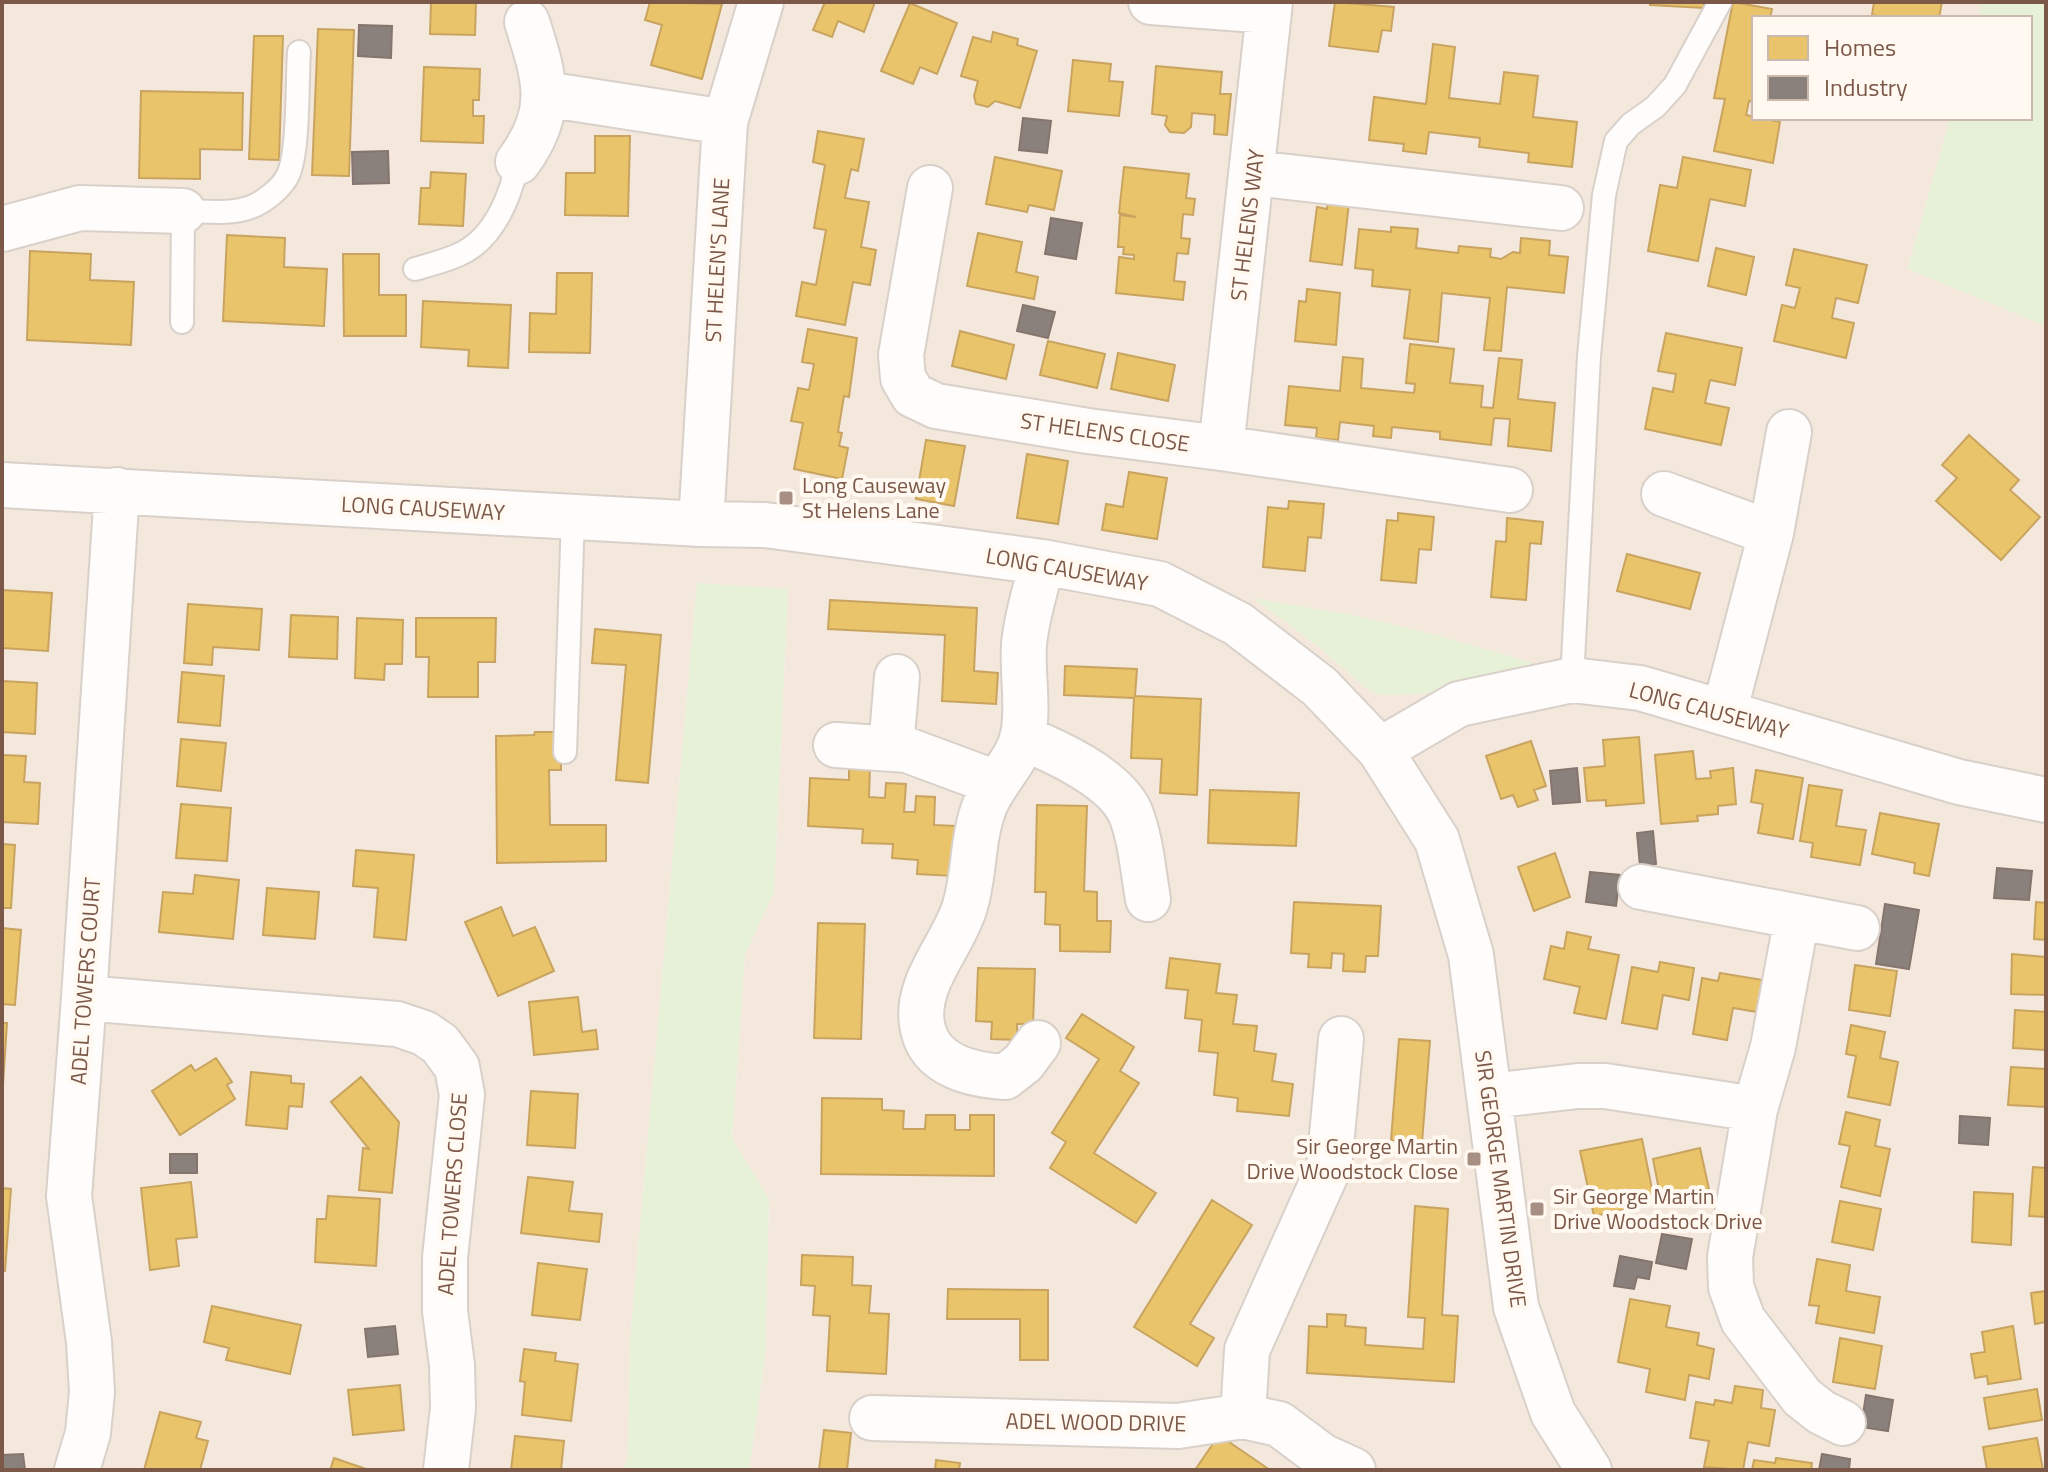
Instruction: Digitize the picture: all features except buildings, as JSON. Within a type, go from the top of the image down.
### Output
[{"type":"street","name":"ST HELEN'S LANE","points":[[701,524],[725,122],[761,2]]},
{"type":"street","points":[[1151,2],[1270,6]]},
{"type":"street","name":"ST HELENS WAY","points":[[1221,448],[1270,6]]},
{"type":"street","points":[[518,162],[543,120],[545,94],[537,52],[527,22]]},
{"type":"street","points":[[545,94],[725,122]]},
{"type":"street","points":[[1253,173],[1561,208]]},
{"type":"street","name":"ST HELENS CLOSE","points":[[930,188],[901,355],[903,378],[913,395],[936,406],[1088,431],[1510,490]]},
{"type":"street","points":[[2,229],[80,208],[183,211]]},
{"type":"street","points":[[1724,713],[1771,533],[1789,432]]},
{"type":"street","name":"LONG CAUSEWAY","points":[[2,485],[765,525],[1042,562],[1160,584],[1238,624],[1320,687],[1380,750],[1459,704],[1572,680],[1640,688],[1959,782],[2046,800]]},
{"type":"street","name":"ADEL TOWERS COURT","points":[[77,1470],[88,1433],[92,1392],[89,1342],[69,1196],[117,490]]},
{"type":"street","points":[[1664,494],[1771,533]]},
{"type":"street","points":[[1038,1043],[1023,1063],[1005,1077],[978,1076],[949,1063],[931,1050],[922,1028],[924,997],[932,970],[965,906],[984,807],[1013,760],[1022,738],[1025,712],[1024,643],[1042,562]]},
{"type":"street","points":[[891,748],[897,677]]},
{"type":"street","points":[[1022,738],[1049,748],[1093,774],[1113,790],[1129,811],[1148,899]]},
{"type":"street","points":[[836,745],[891,748],[923,756],[996,783]]},
{"type":"street","name":"SIR GEORGE MARTIN DRIVE","points":[[1380,750],[1437,840],[1471,955],[1516,1307],[1553,1413],[1589,1470]]},
{"type":"street","points":[[1641,887],[1857,928]]},
{"type":"street","points":[[1797,917],[1773,1047],[1755,1109],[1730,1257],[1731,1287],[1743,1320],[1802,1397],[1821,1412],[1843,1423]]},
{"type":"street","name":"ADEL TOWERS CLOSE","points":[[84,998],[397,1024],[424,1033],[440,1044],[457,1067],[462,1095],[445,1258],[445,1311],[452,1365],[453,1408],[446,1470]]},
{"type":"street","points":[[1243,1416],[1247,1350],[1329,1167],[1341,1039]]},
{"type":"street","points":[[1490,1096],[1605,1086],[1755,1109]]},
{"type":"street","name":"ADEL WOOD DRIVE","points":[[872,1418],[1178,1426],[1243,1416],[1279,1424],[1331,1465]]},
{"type":"lane","points":[[1572,680],[1589,356],[1604,195],[1616,141],[1675,85],[1720,2]]},
{"type":"lane","points":[[182,322],[183,211],[229,212],[252,207],[274,193],[288,176],[294,155],[299,52]]},
{"type":"lane","points":[[415,269],[461,254],[492,228],[512,191],[518,162]]},
{"type":"lane","points":[[565,752],[573,516]]},
{"type":"shaded area","points":[[2,2],[1982,2],[1978,16],[1752,16],[1752,120],[1949,120],[1908,269],[2046,326],[2046,1470],[749,1470],[765,1356],[769,1200],[732,1139],[745,955],[774,892],[788,589],[697,583],[630,1340],[628,1458],[623,1470],[2,1470]]},
{"type":"green space","points":[[1982,2],[2046,2],[2046,326],[1908,269],[1949,120],[2032,120],[2032,16],[1978,16]]},
{"type":"green space","points":[[697,583],[788,589],[774,892],[745,955],[732,1139],[769,1199],[765,1356],[749,1470],[623,1470],[628,1458],[630,1340]]},
{"type":"green space","points":[[1253,598],[1353,615],[1534,663],[1424,694],[1380,695],[1366,688],[1315,644]]},
{"type":"place","name":"Long Causeway St Helens Lane","points":[[786,498]]},
{"type":"place","name":"Sir George Martin Drive Woodstock Close","points":[[1474,1159]]},
{"type":"place","name":"Sir George Martin Drive Woodstock Drive","points":[[1537,1209]]}]
